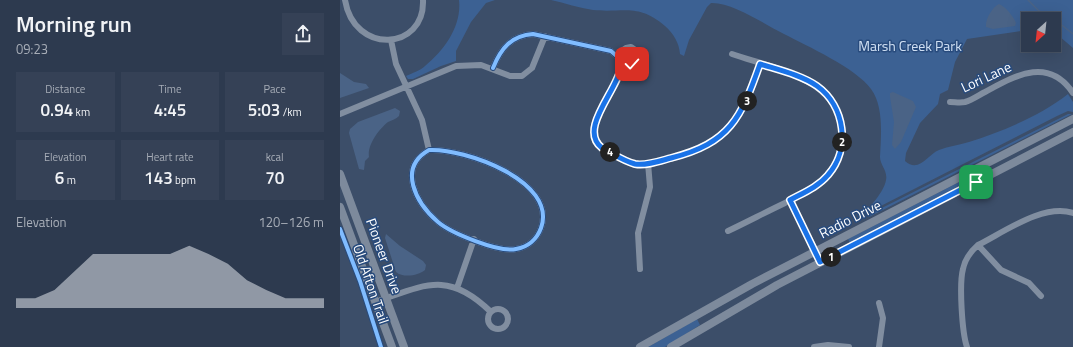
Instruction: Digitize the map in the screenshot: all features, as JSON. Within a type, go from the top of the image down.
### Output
[{"type":"main road","name":"Radio Drive","points":[[640,347],[730,296],[1073,119]]},
{"type":"main road","name":"Radio Drive","points":[[671,347],[744,303],[820,262],[1073,132]]},
{"type":"main road","name":"Pioneer Drive","points":[[340,174],[404,347]]},
{"type":"main road","name":"Pioneer Drive","points":[[340,207],[392,347]]},
{"type":"street","points":[[345,0],[350,18],[360,30],[376,39],[390,40],[407,34],[415,25],[421,16],[423,0]]},
{"type":"street","points":[[493,68],[501,50],[515,38],[523,35],[533,34],[546,36],[604,48],[616,55],[621,66],[618,78],[593,128],[594,139],[602,148],[629,162],[635,164],[648,164],[691,153],[722,136],[746,104],[760,64]]},
{"type":"street","points":[[340,114],[456,66],[481,65],[493,68],[510,76],[522,76],[532,68],[546,36]]},
{"type":"street","points":[[390,40],[394,60],[422,120],[429,150]]},
{"type":"street","points":[[616,55],[626,48],[631,47],[638,52],[637,61],[621,66]]},
{"type":"street","points":[[728,231],[820,183],[832,170],[842,149],[841,124],[833,103],[817,86],[796,76],[732,54]]},
{"type":"street","name":"Lori Lane","points":[[950,102],[967,101],[1015,76],[1030,72],[1052,75],[1063,82],[1073,93]]},
{"type":"street","points":[[429,150],[442,150],[494,165],[523,183],[540,201],[543,216],[542,224],[536,238],[517,249],[500,249],[453,231],[438,223],[418,198],[411,173],[415,160],[429,150]]},
{"type":"street","points":[[640,269],[638,232],[650,187],[648,164]]},
{"type":"street","points":[[790,200],[820,262]]},
{"type":"street","points":[[967,347],[963,334],[961,277],[968,256],[978,245],[1046,211],[1060,210],[1073,213]]},
{"type":"street","points":[[457,288],[474,239]]},
{"type":"street","points":[[978,245],[982,252],[1001,270],[1029,283],[1041,296]]},
{"type":"street","points":[[375,302],[426,285],[442,285],[457,288],[472,295],[491,312]]},
{"type":"street","points":[[879,304],[883,318],[879,347]]},
{"type":"street","points":[[814,347],[828,345],[849,347]]},
{"type":"green space","points":[[459,0],[495,0],[486,3],[471,22],[456,51],[456,61],[413,79],[408,79],[406,76],[423,68],[432,60],[451,36],[458,19]]},
{"type":"green space","name":"Marsh Creek Park","points":[[551,0],[1073,0],[1073,48],[1061,38],[1061,12],[1021,12],[1021,31],[967,39],[955,62],[948,90],[940,94],[938,104],[920,123],[906,153],[905,161],[910,164],[919,164],[935,152],[946,147],[969,142],[1008,128],[1034,116],[1058,102],[1068,94],[1073,102],[1073,112],[1068,111],[1057,116],[867,213],[885,185],[886,174],[880,157],[881,122],[878,104],[871,89],[854,73],[818,51],[729,6],[711,3],[707,7],[689,40],[684,56],[680,54],[677,42],[668,29],[647,14],[630,10],[604,11],[582,8]]},
{"type":"green space","points":[[1068,114],[1072,114],[869,217],[868,215]]},
{"type":"green space","points":[[967,178],[969,182],[850,243],[848,239]]},
{"type":"green space","points":[[697,319],[700,325],[665,347],[648,347]]},
{"type":"shaded area","points":[[999,4],[1011,15],[1016,23],[1015,26],[993,29],[986,27],[990,14]]},
{"type":"shaded area","points":[[340,73],[354,82],[366,84],[369,88],[340,98]]},
{"type":"shaded area","points":[[893,92],[913,101],[916,107],[901,142],[895,149],[892,145],[894,122],[890,97],[890,93]]},
{"type":"shaded area","points":[[395,108],[400,111],[399,116],[388,122],[381,129],[372,142],[369,157],[365,161],[364,170],[359,169],[349,133],[350,129],[358,122]]},
{"type":"shaded area","points":[[386,234],[400,246],[423,261],[426,265],[425,270],[410,276],[402,275],[396,272],[385,238]]},
{"type":"waterway","points":[[1028,0],[1041,12]]},
{"type":"waterway","points":[[1061,25],[1073,34]]},
{"type":"cycle path","points":[[493,68],[503,49],[513,40],[525,35],[533,34],[611,51],[620,59],[620,69],[617,80],[596,120],[593,129],[594,138],[601,147],[624,160],[637,164],[646,164],[681,156],[694,151],[715,140],[730,128],[746,102],[760,64]]},
{"type":"cycle path","points":[[429,150],[445,151],[484,161],[522,182],[536,196],[543,211],[541,228],[534,239],[520,248],[498,248],[464,236],[438,222],[423,205],[413,186],[412,176],[414,166],[419,157],[429,150]]},
{"type":"cycle path","name":"Old Afton Trail","points":[[340,229],[360,281],[381,347]]},
{"type":"route","points":[[632,64],[621,66],[621,71],[618,78],[595,122],[593,133],[597,144],[602,148],[635,164],[648,164],[691,153],[722,136],[741,113],[746,104],[760,64],[808,81],[825,93],[833,103],[838,113],[843,137],[842,149],[832,170],[820,183],[790,200],[820,262],[976,182]]}]
